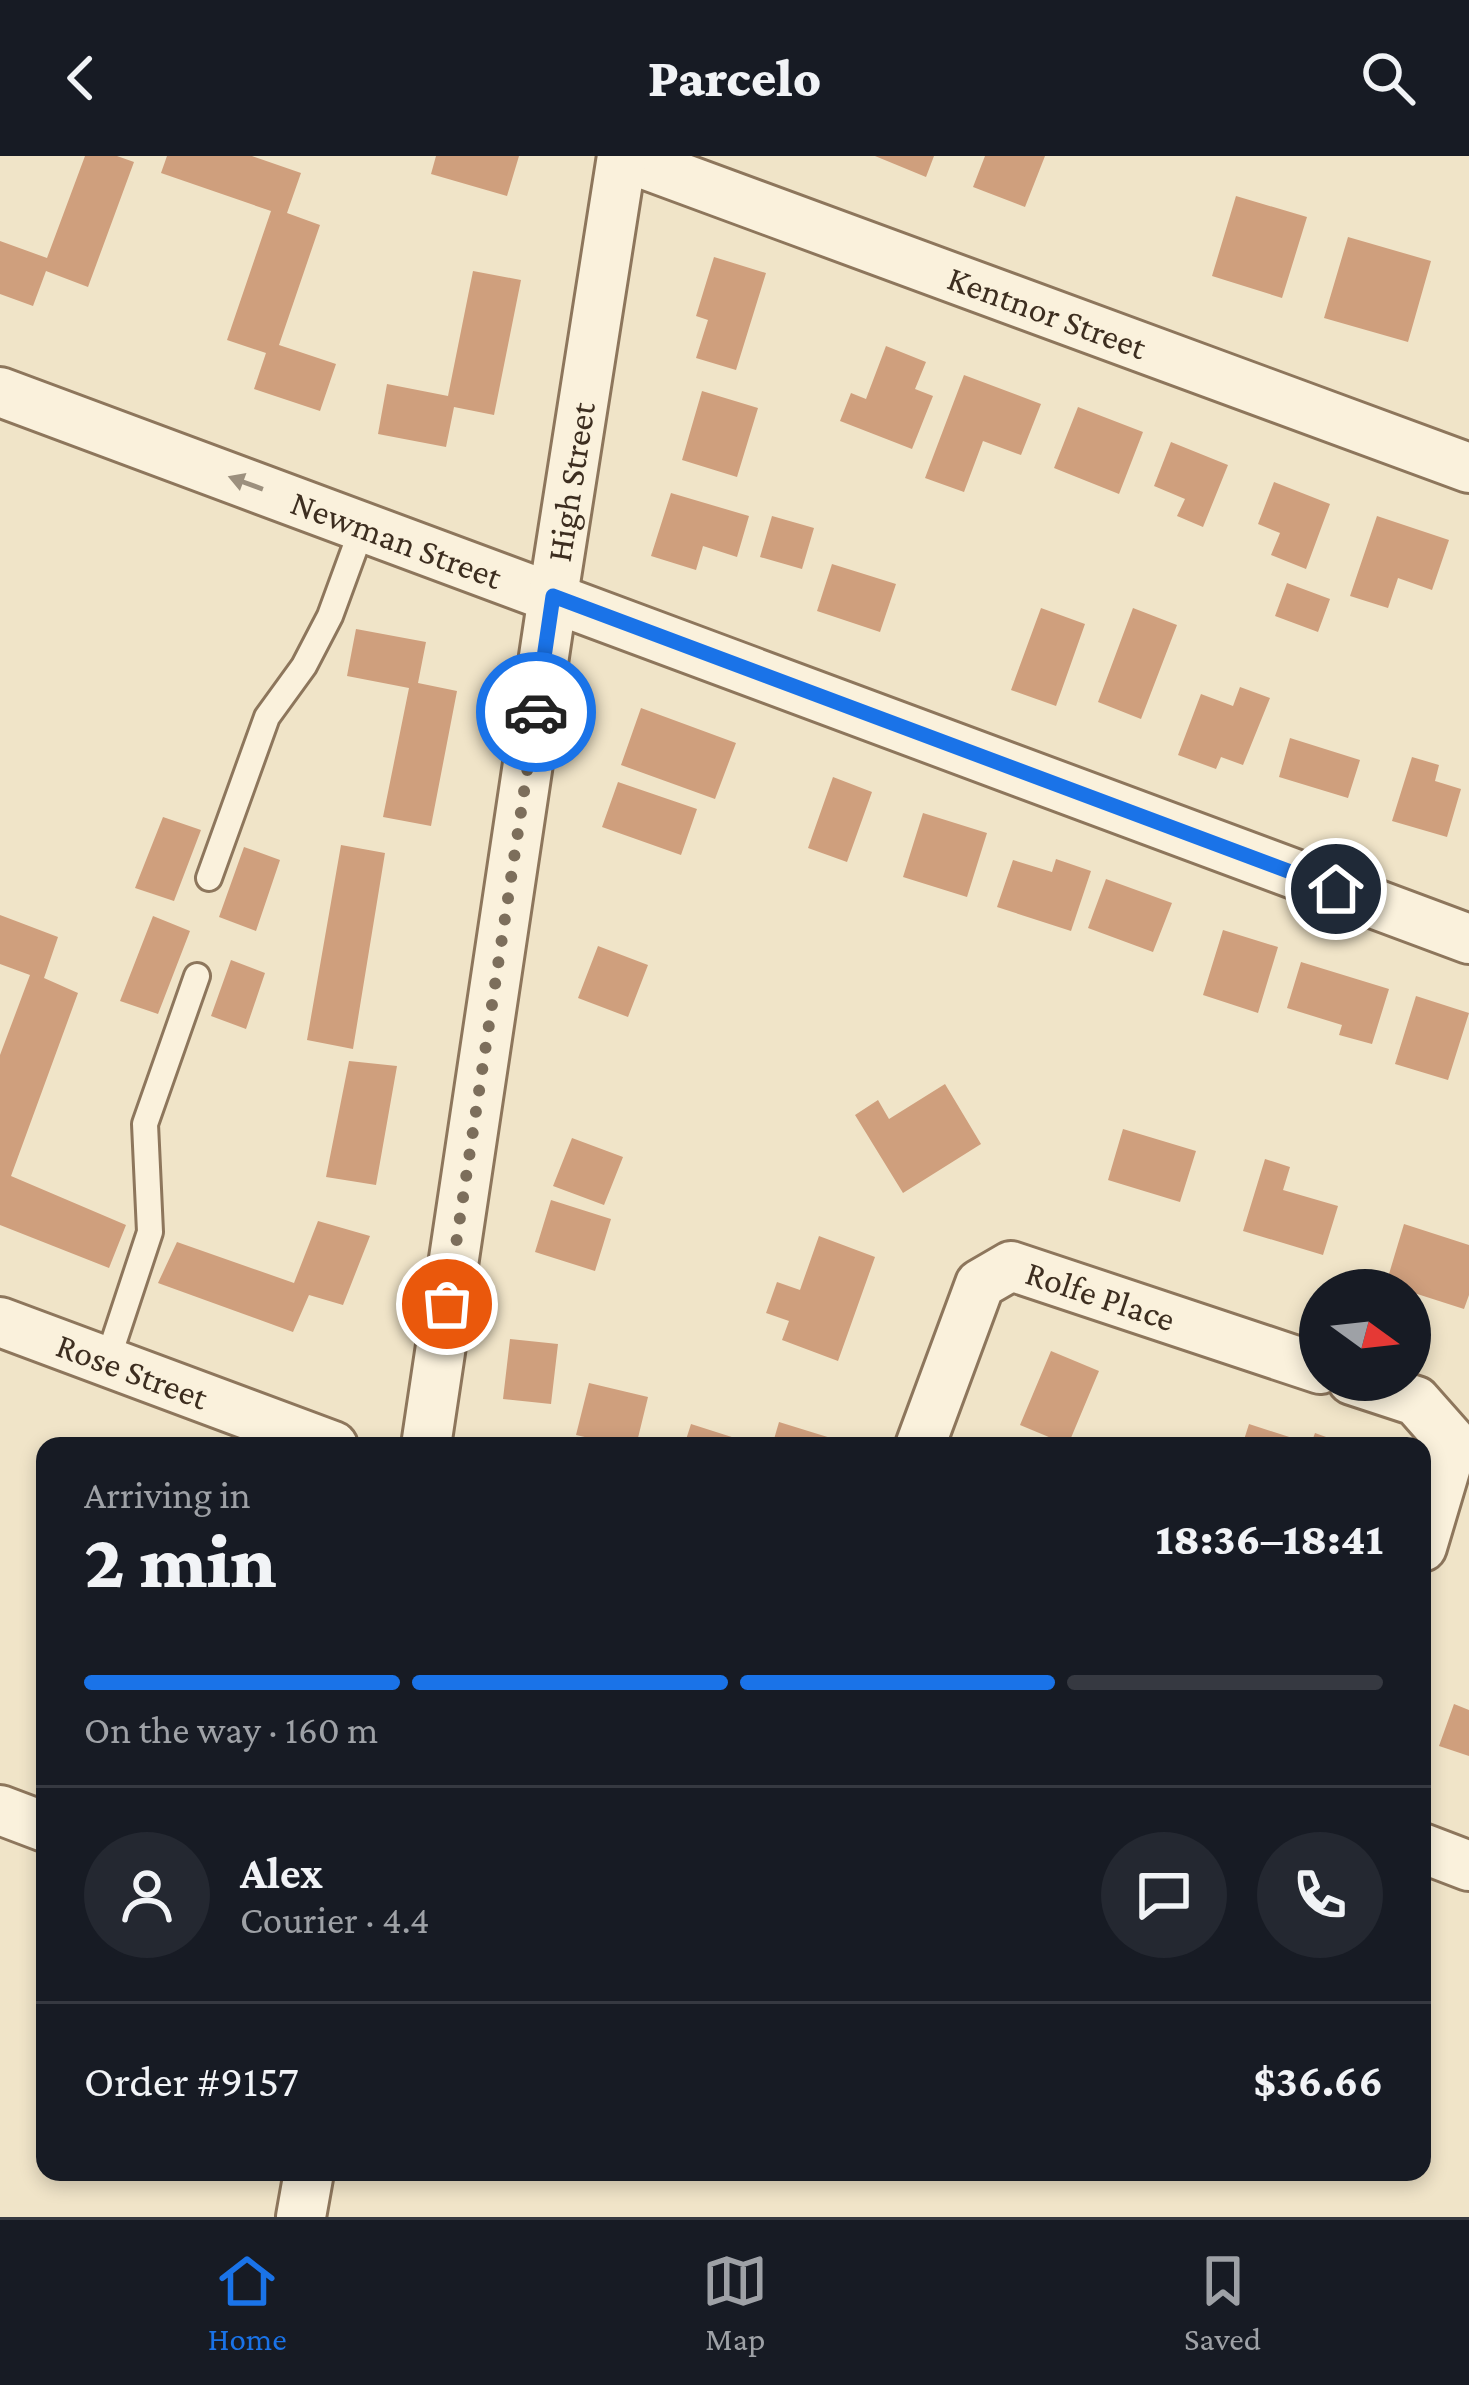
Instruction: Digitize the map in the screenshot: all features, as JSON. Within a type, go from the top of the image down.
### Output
[{"type":"street","name":"Kentnor Street","points":[[622,156],[1469,468]]},
{"type":"street","name":"High Street","points":[[427,1437],[622,156]]},
{"type":"street","name":"Newman Street","points":[[0,392],[1469,938]]},
{"type":"street","name":"Rolfe Place","points":[[923,1437],[980,1284],[1011,1266],[1299,1362]]},
{"type":"street","name":"Rose Street","points":[[0,1322],[309,1437]]},
{"type":"street","points":[[1416,1401],[1453,1443],[1431,1517]]},
{"type":"street","points":[[0,1810],[36,1824]]},
{"type":"street","points":[[1431,1851],[1469,1866]]},
{"type":"street","points":[[301,2217],[307,2181]]},
{"type":"lane","points":[[209,878],[267,717],[304,666],[330,616],[363,526]]},
{"type":"lane","points":[[107,1361],[150,1232],[145,1124],[196,976]]},
{"type":"building","points":[[85,156],[117,156],[134,162],[88,287],[46,271],[33,306],[0,294],[0,241],[47,258]]},
{"type":"building","points":[[167,156],[252,156],[301,173],[287,213],[320,225],[279,345],[336,364],[320,411],[254,389],[266,353],[227,340],[271,211],[161,173]]},
{"type":"building","points":[[436,156],[519,156],[507,196],[431,174]]},
{"type":"building","points":[[875,156],[934,156],[926,177]]},
{"type":"building","points":[[985,156],[1045,156],[1025,207],[973,187]]},
{"type":"building","points":[[1236,196],[1307,217],[1282,298],[1212,276]]},
{"type":"building","points":[[1348,237],[1431,261],[1408,342],[1324,318]]},
{"type":"building","points":[[714,257],[766,273],[736,370],[696,358],[708,320],[696,316]]},
{"type":"building","points":[[473,271],[521,280],[494,415],[454,407],[446,447],[378,434],[387,384],[448,396]]},
{"type":"building","points":[[886,346],[926,362],[915,389],[933,396],[912,449],[840,421],[851,393],[866,399]]},
{"type":"building","points":[[964,375],[1041,404],[1021,455],[983,441],[964,492],[925,478]]},
{"type":"building","points":[[702,391],[758,408],[737,477],[682,460]]},
{"type":"building","points":[[1078,407],[1143,432],[1119,494],[1054,468]]},
{"type":"building","points":[[1171,442],[1228,465],[1203,527],[1177,516],[1185,499],[1154,486]]},
{"type":"building","points":[[1274,482],[1330,504],[1306,569],[1271,555],[1280,533],[1258,524]]},
{"type":"building","points":[[671,493],[749,516],[737,557],[703,546],[696,570],[651,556]]},
{"type":"building","points":[[772,516],[814,528],[802,569],[760,557]]},
{"type":"building","points":[[1377,516],[1449,540],[1432,590],[1398,578],[1388,608],[1350,596]]},
{"type":"building","points":[[832,564],[896,584],[880,632],[817,611]]},
{"type":"building","points":[[1287,583],[1330,599],[1318,632],[1275,616]]},
{"type":"building","points":[[1041,608],[1085,624],[1056,706],[1011,690]]},
{"type":"building","points":[[1133,608],[1177,625],[1141,719],[1098,702]]},
{"type":"building","points":[[356,629],[426,642],[418,683],[457,691],[431,826],[383,817],[409,688],[347,676]]},
{"type":"building","points":[[1240,687],[1270,698],[1243,765],[1221,757],[1216,769],[1178,755],[1201,694],[1233,706]]},
{"type":"building","points":[[641,708],[736,743],[715,799],[621,765]]},
{"type":"building","points":[[1290,738],[1360,760],[1348,798],[1279,777]]},
{"type":"building","points":[[1412,757],[1439,765],[1435,781],[1461,789],[1447,837],[1392,821]]},
{"type":"building","points":[[833,777],[872,792],[847,862],[808,848]]},
{"type":"building","points":[[618,782],[697,809],[681,855],[602,827]]},
{"type":"building","points":[[923,813],[987,833],[967,897],[903,877]]},
{"type":"building","points":[[163,817],[201,830],[174,901],[135,888]]},
{"type":"building","points":[[341,845],[385,853],[353,1049],[307,1040]]},
{"type":"building","points":[[244,847],[280,860],[256,931],[219,917]]},
{"type":"building","points":[[1056,859],[1091,871],[1071,931],[997,907],[1013,860],[1052,872]]},
{"type":"building","points":[[1106,879],[1172,903],[1153,952],[1088,928]]},
{"type":"building","points":[[0,915],[58,937],[44,978],[78,993],[11,1176],[126,1225],[109,1268],[0,1225],[0,1055],[30,975],[0,964]]},
{"type":"building","points":[[153,916],[190,931],[158,1014],[120,1001]]},
{"type":"building","points":[[1223,930],[1278,947],[1258,1013],[1203,995]]},
{"type":"building","points":[[598,946],[648,965],[628,1017],[578,998]]},
{"type":"building","points":[[231,960],[265,973],[246,1029],[211,1016]]},
{"type":"building","points":[[1301,962],[1389,989],[1372,1044],[1339,1035],[1342,1025],[1287,1008]]},
{"type":"building","points":[[1416,996],[1469,1013],[1448,1080],[1395,1064]]},
{"type":"building","points":[[349,1061],[397,1066],[376,1185],[326,1177]]},
{"type":"building","points":[[945,1084],[981,1144],[903,1193],[855,1115],[878,1100],[889,1119]]},
{"type":"building","points":[[1123,1129],[1196,1151],[1180,1202],[1108,1180]]},
{"type":"building","points":[[572,1138],[623,1157],[604,1205],[553,1186]]},
{"type":"building","points":[[1265,1159],[1290,1167],[1283,1190],[1338,1206],[1323,1255],[1243,1231]]},
{"type":"building","points":[[551,1200],[611,1219],[595,1271],[535,1252]]},
{"type":"building","points":[[318,1221],[370,1236],[343,1305],[309,1295],[293,1332],[158,1283],[177,1242],[294,1283]]},
{"type":"building","points":[[1404,1224],[1469,1245],[1469,1295],[1464,1309],[1431,1298],[1431,1269],[1390,1269]]},
{"type":"building","points":[[819,1236],[875,1257],[838,1361],[782,1340],[789,1321],[766,1313],[777,1282],[800,1290]]},
{"type":"building","points":[[510,1339],[558,1344],[551,1404],[503,1399]]},
{"type":"building","points":[[1051,1351],[1099,1371],[1071,1437],[1049,1437],[1020,1425]]},
{"type":"building","points":[[589,1383],[648,1397],[638,1437],[576,1435]]},
{"type":"building","points":[[779,1422],[828,1437],[775,1437]]},
{"type":"building","points":[[691,1424],[732,1437],[687,1437]]},
{"type":"building","points":[[1249,1424],[1289,1437],[1245,1437]]},
{"type":"building","points":[[1454,1704],[1469,1710],[1469,1756],[1439,1746]]},
{"type":"way so far","points":[[447,1304],[536,712]]},
{"type":"route","points":[[536,712],[553,596],[1336,889]]}]
